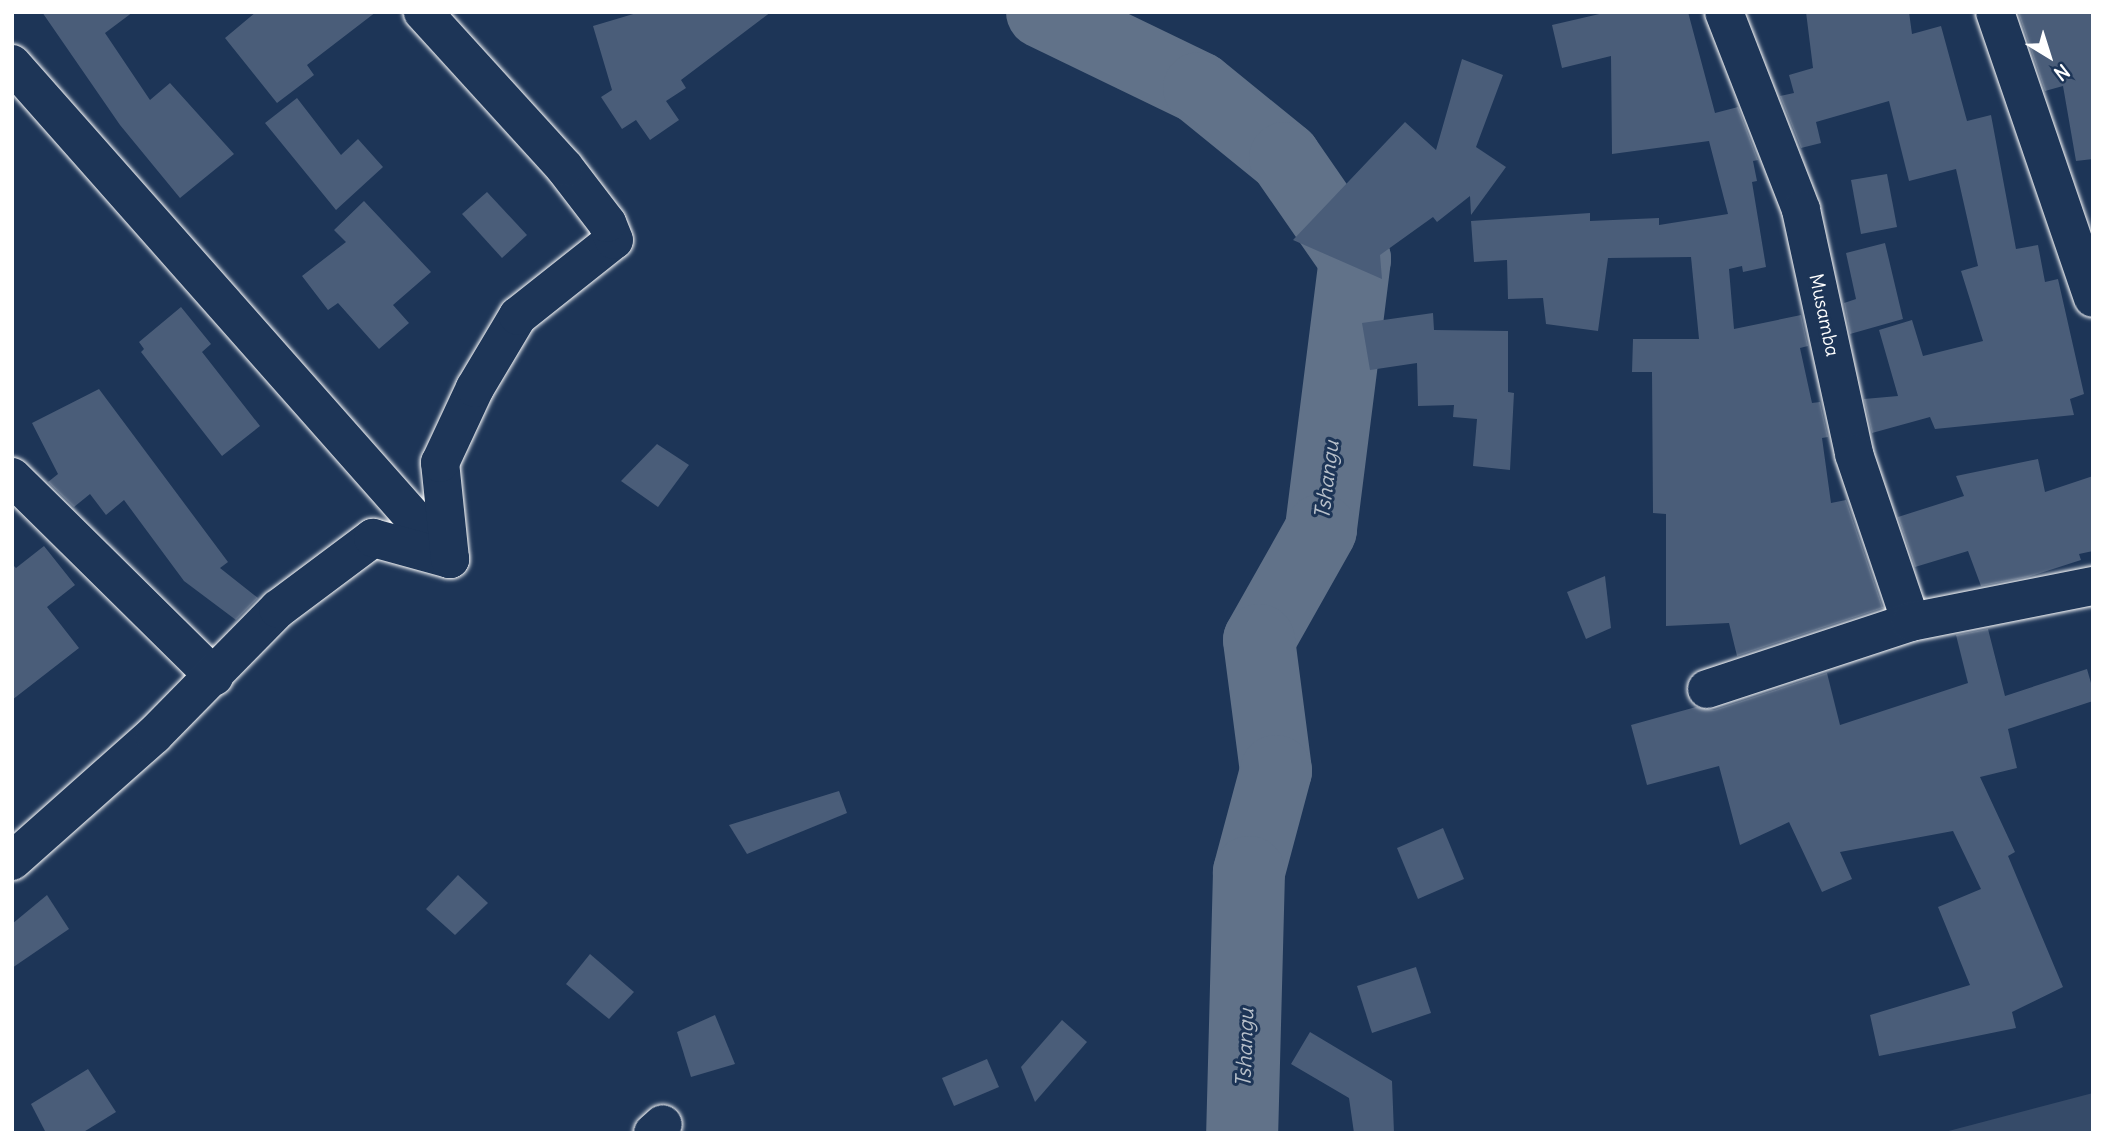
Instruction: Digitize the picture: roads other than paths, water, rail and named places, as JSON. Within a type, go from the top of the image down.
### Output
[{"type":"street","points":[[423,12],[564,167],[607,223],[614,240],[518,316],[475,388],[440,463],[450,559]]},
{"type":"street","name":"Musamba","points":[[1724,12],[1801,210],[1854,454],[1911,622]]},
{"type":"street","points":[[1995,12],[2093,298]]},
{"type":"street","points":[[12,64],[450,559]]},
{"type":"street","points":[[12,477],[214,676]]},
{"type":"street","points":[[21,839],[214,676],[278,609],[373,538],[450,559]]},
{"type":"street","points":[[1707,689],[1911,622],[2093,586]]},
{"type":"waterway","name":"Tshangu","points":[[1042,12],[1199,88],[1285,158],[1355,259],[1321,530],[1259,640],[1276,771],[1249,872],[1242,1133]]}]
